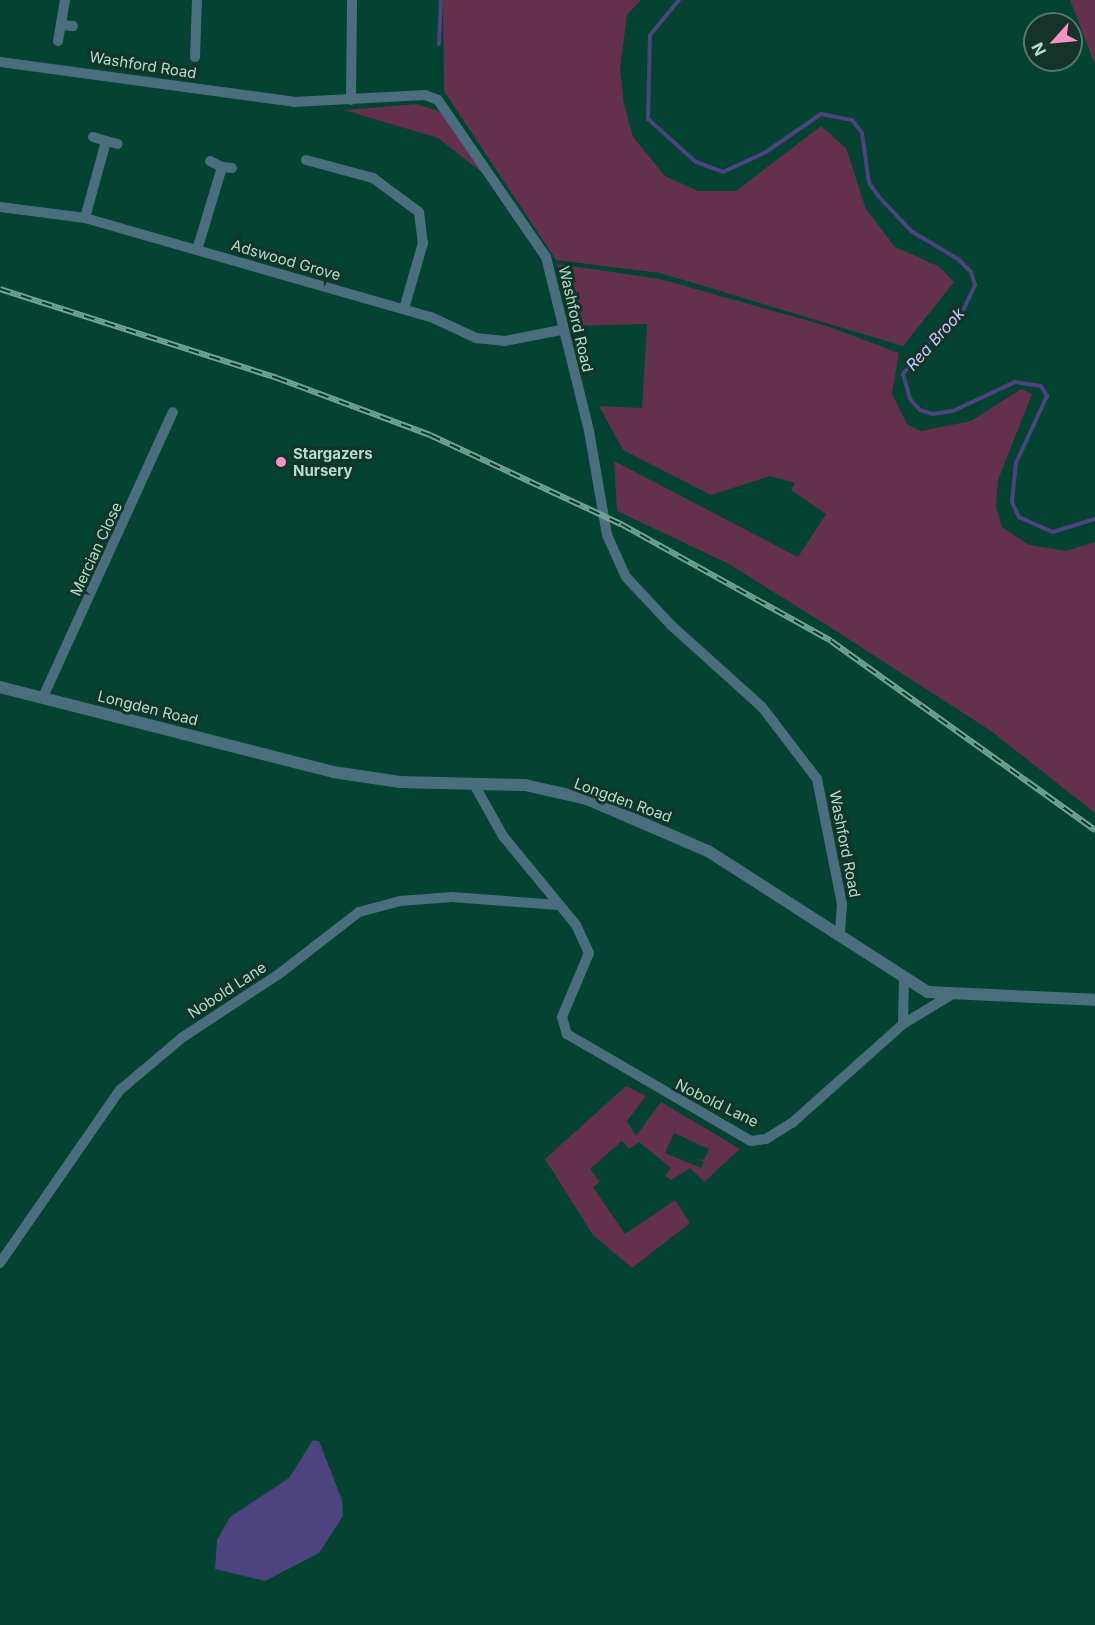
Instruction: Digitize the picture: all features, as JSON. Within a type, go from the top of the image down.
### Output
[{"type":"street","points":[[58,41],[65,0]]},
{"type":"street","points":[[195,57],[205,34],[197,0]]},
{"type":"street","points":[[351,100],[352,0]]},
{"type":"street","points":[[61,25],[73,26]]},
{"type":"street","name":"Washford Road","points":[[0,62],[113,74],[250,97],[351,100],[425,95],[446,108],[546,256],[561,330],[589,431],[608,535],[626,577],[672,626],[762,706],[817,779],[842,904],[840,934]]},
{"type":"street","points":[[93,137],[118,144]]},
{"type":"street","points":[[85,218],[106,141]]},
{"type":"street","points":[[318,163],[320,152]]},
{"type":"street","points":[[306,160],[373,178],[419,212],[423,243],[404,309]]},
{"type":"street","points":[[197,250],[227,168],[210,161]]},
{"type":"street","name":"Adswood Grove","points":[[0,207],[85,218],[404,309],[491,340],[561,330]]},
{"type":"street","name":"Mercian Close","points":[[43,697],[173,412]]},
{"type":"street","name":"Longden Road","points":[[0,687],[333,772],[475,786],[525,785],[587,799],[648,822],[708,851],[840,934],[904,980],[928,992],[951,996],[1095,1000]]},
{"type":"street","name":"Nobold Lane","points":[[475,786],[503,836],[576,926],[589,953],[562,1017],[561,1025],[567,1034],[751,1141],[766,1139],[792,1123],[903,1024],[951,996]]},
{"type":"street","name":"Nobold Lane","points":[[0,1263],[120,1090],[183,1037],[279,974],[349,918],[400,901],[452,897],[558,905]]},
{"type":"street","points":[[903,1024],[904,980]]},
{"type":"shaded area","points":[[443,0],[641,0],[627,15],[620,69],[624,104],[633,137],[665,176],[698,191],[736,191],[821,126],[846,148],[866,209],[895,247],[938,266],[954,282],[903,346],[660,273],[556,260],[444,91]]},
{"type":"shaded area","points":[[1070,0],[1095,0],[1095,65],[1083,34],[1083,12],[1075,12]]},
{"type":"shaded area","points":[[417,104],[441,112],[485,175],[438,138],[344,110]]},
{"type":"shaded area","points":[[557,264],[660,279],[827,326],[899,353],[892,394],[907,424],[921,431],[971,421],[1021,389],[1032,394],[998,480],[996,507],[1002,527],[1029,545],[1066,551],[1095,542],[1095,813],[991,731],[836,631],[729,564],[617,511],[614,461],[798,557],[826,514],[791,490],[795,483],[770,476],[711,495],[623,450],[599,406],[642,408],[647,324],[571,326]]},
{"type":"shaded area","points":[[626,1086],[646,1096],[627,1121],[636,1136],[661,1102],[740,1149],[704,1182],[690,1168],[671,1180],[665,1176],[671,1168],[639,1142],[629,1149],[622,1141],[590,1169],[600,1182],[593,1187],[625,1234],[675,1200],[690,1223],[632,1268],[593,1235],[545,1159]],"holes":[[[674,1133],[709,1149],[704,1160],[696,1159],[704,1162],[701,1168],[665,1153]]]},
{"type":"shaded area","points":[[313,1440],[319,1441],[342,1500],[343,1516],[319,1553],[265,1581],[215,1569],[217,1540],[230,1517],[289,1478]]},
{"type":"waterway","points":[[439,44],[441,0]]},
{"type":"waterway","name":"Rea Brook","points":[[679,0],[650,35],[648,119],[696,162],[723,172],[766,152],[821,114],[852,120],[862,133],[869,183],[879,197],[911,231],[958,259],[971,272],[975,285],[964,309],[936,333],[903,374],[910,399],[920,410],[932,414],[953,411],[1015,382],[1041,386],[1047,396],[1016,463],[1012,502],[1019,517],[1053,532],[1095,519]]},
{"type":"railway","points":[[0,289],[277,378],[430,435],[621,524],[831,641],[1095,830]]},
{"type":"place","name":"Stargazers Nursery","points":[[281,462]]}]
